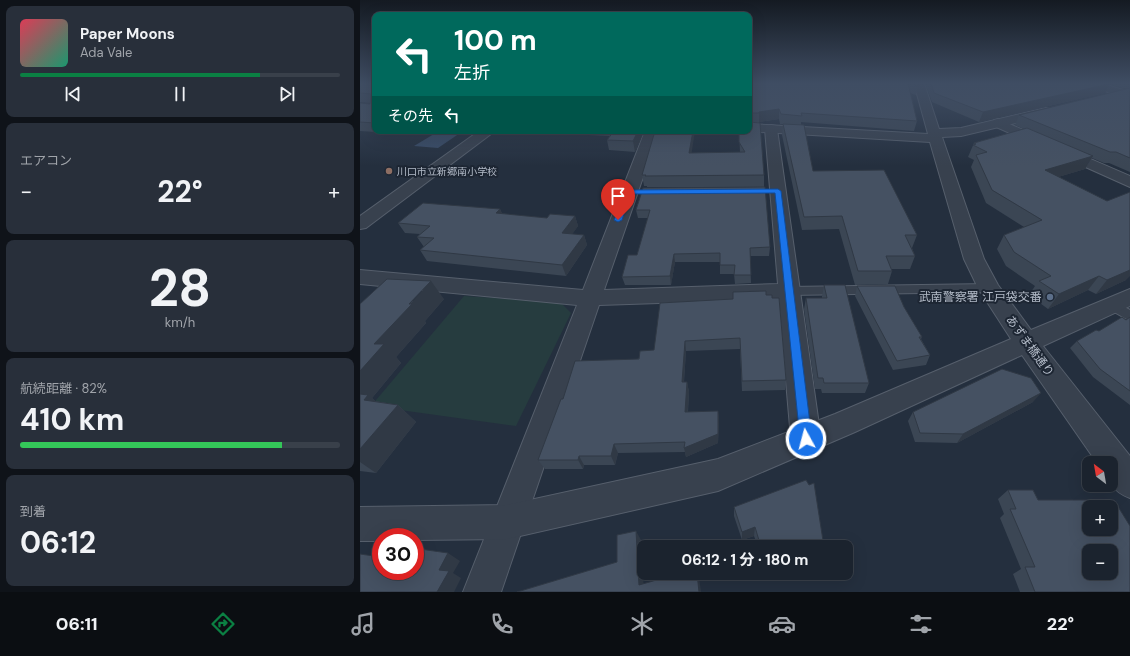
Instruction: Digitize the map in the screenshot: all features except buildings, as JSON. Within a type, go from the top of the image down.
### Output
[{"type":"street","name":"あずま橋通り","points":[[927,111],[965,234],[974,259],[989,288],[1027,343],[1130,482]]},
{"type":"street","points":[[752,128],[935,136],[961,132],[1050,111]]},
{"type":"street","points":[[998,123],[1130,182]]},
{"type":"street","points":[[771,129],[774,191],[789,291],[806,439]]},
{"type":"street","points":[[360,224],[484,134]]},
{"type":"street","points":[[482,592],[589,298],[632,192],[651,134]]},
{"type":"street","points":[[360,277],[589,298],[789,291]]},
{"type":"street","points":[[360,524],[507,522],[718,475],[845,423],[1027,343],[1124,306]]},
{"type":"lane","points":[[789,291],[989,288]]},
{"type":"green space","points":[[464,296],[560,302],[571,313],[516,426],[371,406]]},
{"type":"water","points":[[434,134],[459,134],[438,148],[414,146]]},
{"type":"place","name":"川口市立新郷南小学校","points":[[389,171]]},
{"type":"place","name":"武南警察署 江戸袋交番","points":[[1050,297]]},
{"type":"route","points":[[618,220],[628,192],[778,191],[806,439]]}]
